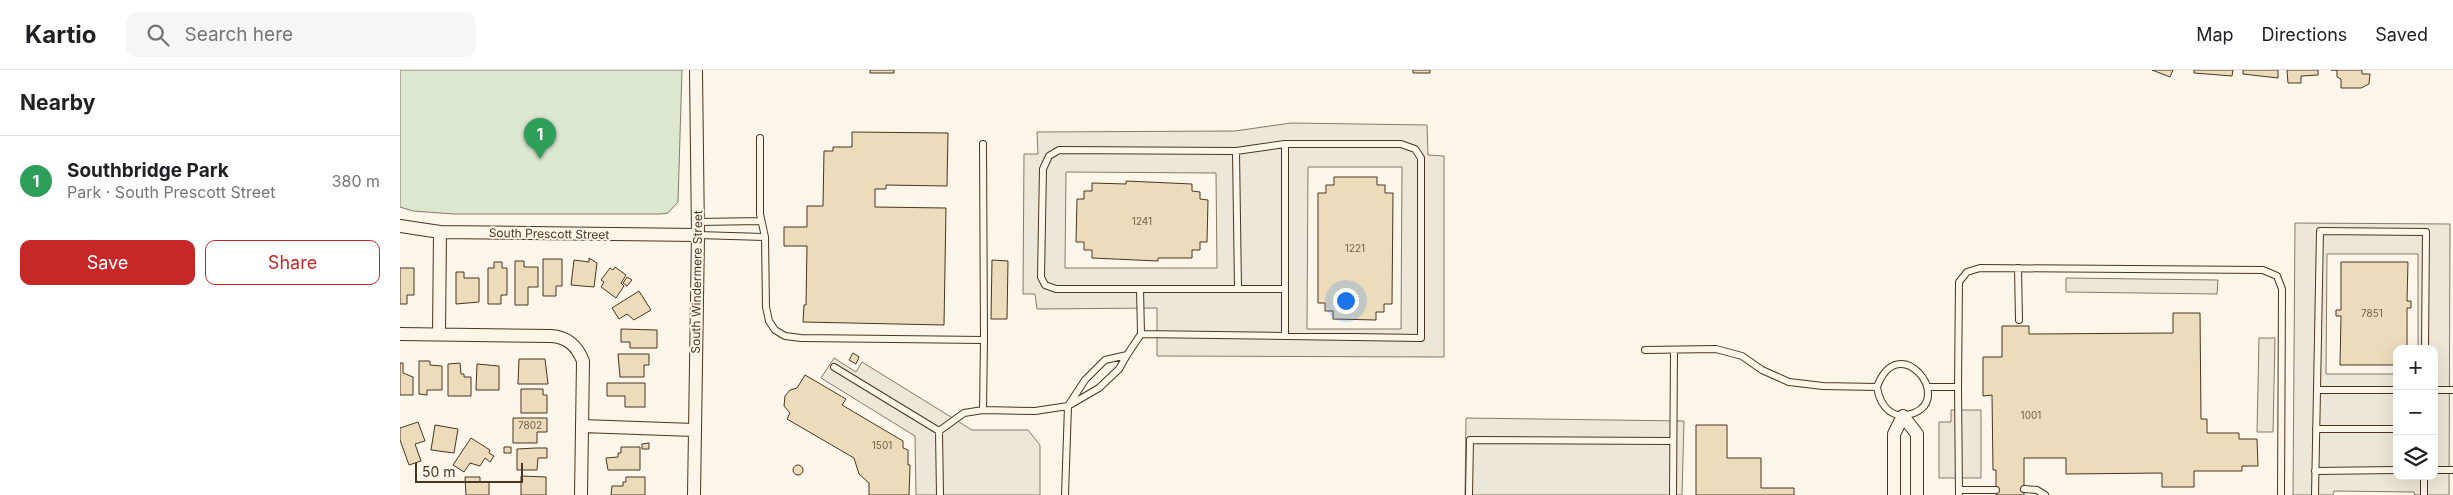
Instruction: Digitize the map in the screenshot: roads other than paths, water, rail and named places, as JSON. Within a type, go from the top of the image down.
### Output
[{"type":"street","name":"South Windermere Street","points":[[694,495],[698,235],[696,70]]},
{"type":"street","name":"South Prescott Street","points":[[400,226],[440,232],[698,235]]},
{"type":"street","points":[[439,334],[440,232]]},
{"type":"street","points":[[400,334],[552,336],[568,340],[579,352],[583,361],[581,495]]},
{"type":"street","points":[[1894,495],[1894,434],[1903,416],[1917,434],[1917,495]]},
{"type":"street","points":[[582,426],[694,430]]},
{"type":"lane","points":[[760,138],[761,221],[765,237],[766,307],[769,321],[775,330],[785,336],[984,340]]},
{"type":"lane","points":[[983,144],[983,410]]},
{"type":"lane","points":[[1285,144],[1285,336]]},
{"type":"lane","points":[[1141,334],[1420,338],[1421,158],[1415,149],[1401,144],[1285,144],[1236,151],[1059,150],[1049,156],[1043,169],[1041,277],[1045,285],[1056,289],[1285,289]]},
{"type":"lane","points":[[1236,151],[1238,289]]},
{"type":"lane","points":[[698,222],[761,221]]},
{"type":"lane","points":[[2315,495],[2320,231],[2426,232],[2425,345]]},
{"type":"lane","points":[[698,235],[765,237]]},
{"type":"lane","points":[[1996,490],[1959,493],[1959,282],[1967,272],[1980,268],[2263,270],[2277,276],[2282,289],[2281,495]]},
{"type":"lane","points":[[2018,268],[2019,320]]},
{"type":"lane","points":[[939,431],[964,413],[983,410],[1035,411],[1068,406],[1099,388],[1120,369],[1141,334],[1140,289]]},
{"type":"lane","points":[[1645,350],[1716,349],[1742,356],[1762,370],[1789,382],[1823,386],[1877,387]]},
{"type":"lane","points":[[1673,495],[1674,350]]},
{"type":"lane","points":[[1065,495],[1068,406],[1086,380],[1105,360],[1127,355]]},
{"type":"lane","points":[[1904,364],[1916,368],[1924,376],[1928,387],[1926,401],[1916,412],[1903,416],[1890,413],[1884,407],[1879,399],[1877,387],[1882,375],[1891,367],[1904,364]]},
{"type":"lane","points":[[834,366],[939,431]]},
{"type":"lane","points":[[1928,387],[1958,388]]},
{"type":"lane","points":[[2317,390],[2393,390]]},
{"type":"lane","points":[[2438,390],[2453,390]]},
{"type":"lane","points":[[2316,430],[2393,429]]},
{"type":"lane","points":[[939,431],[940,495]]},
{"type":"lane","points":[[1469,495],[1470,440],[1674,441]]},
{"type":"lane","points":[[2315,471],[2393,470]]},
{"type":"lane","points":[[2438,470],[2453,470]]},
{"type":"lane","points":[[2424,480],[2424,495]]},
{"type":"lane","points":[[2024,489],[2037,490],[2045,495]]},
{"type":"place","name":"Southbridge Park","points":[[540,159]]}]
